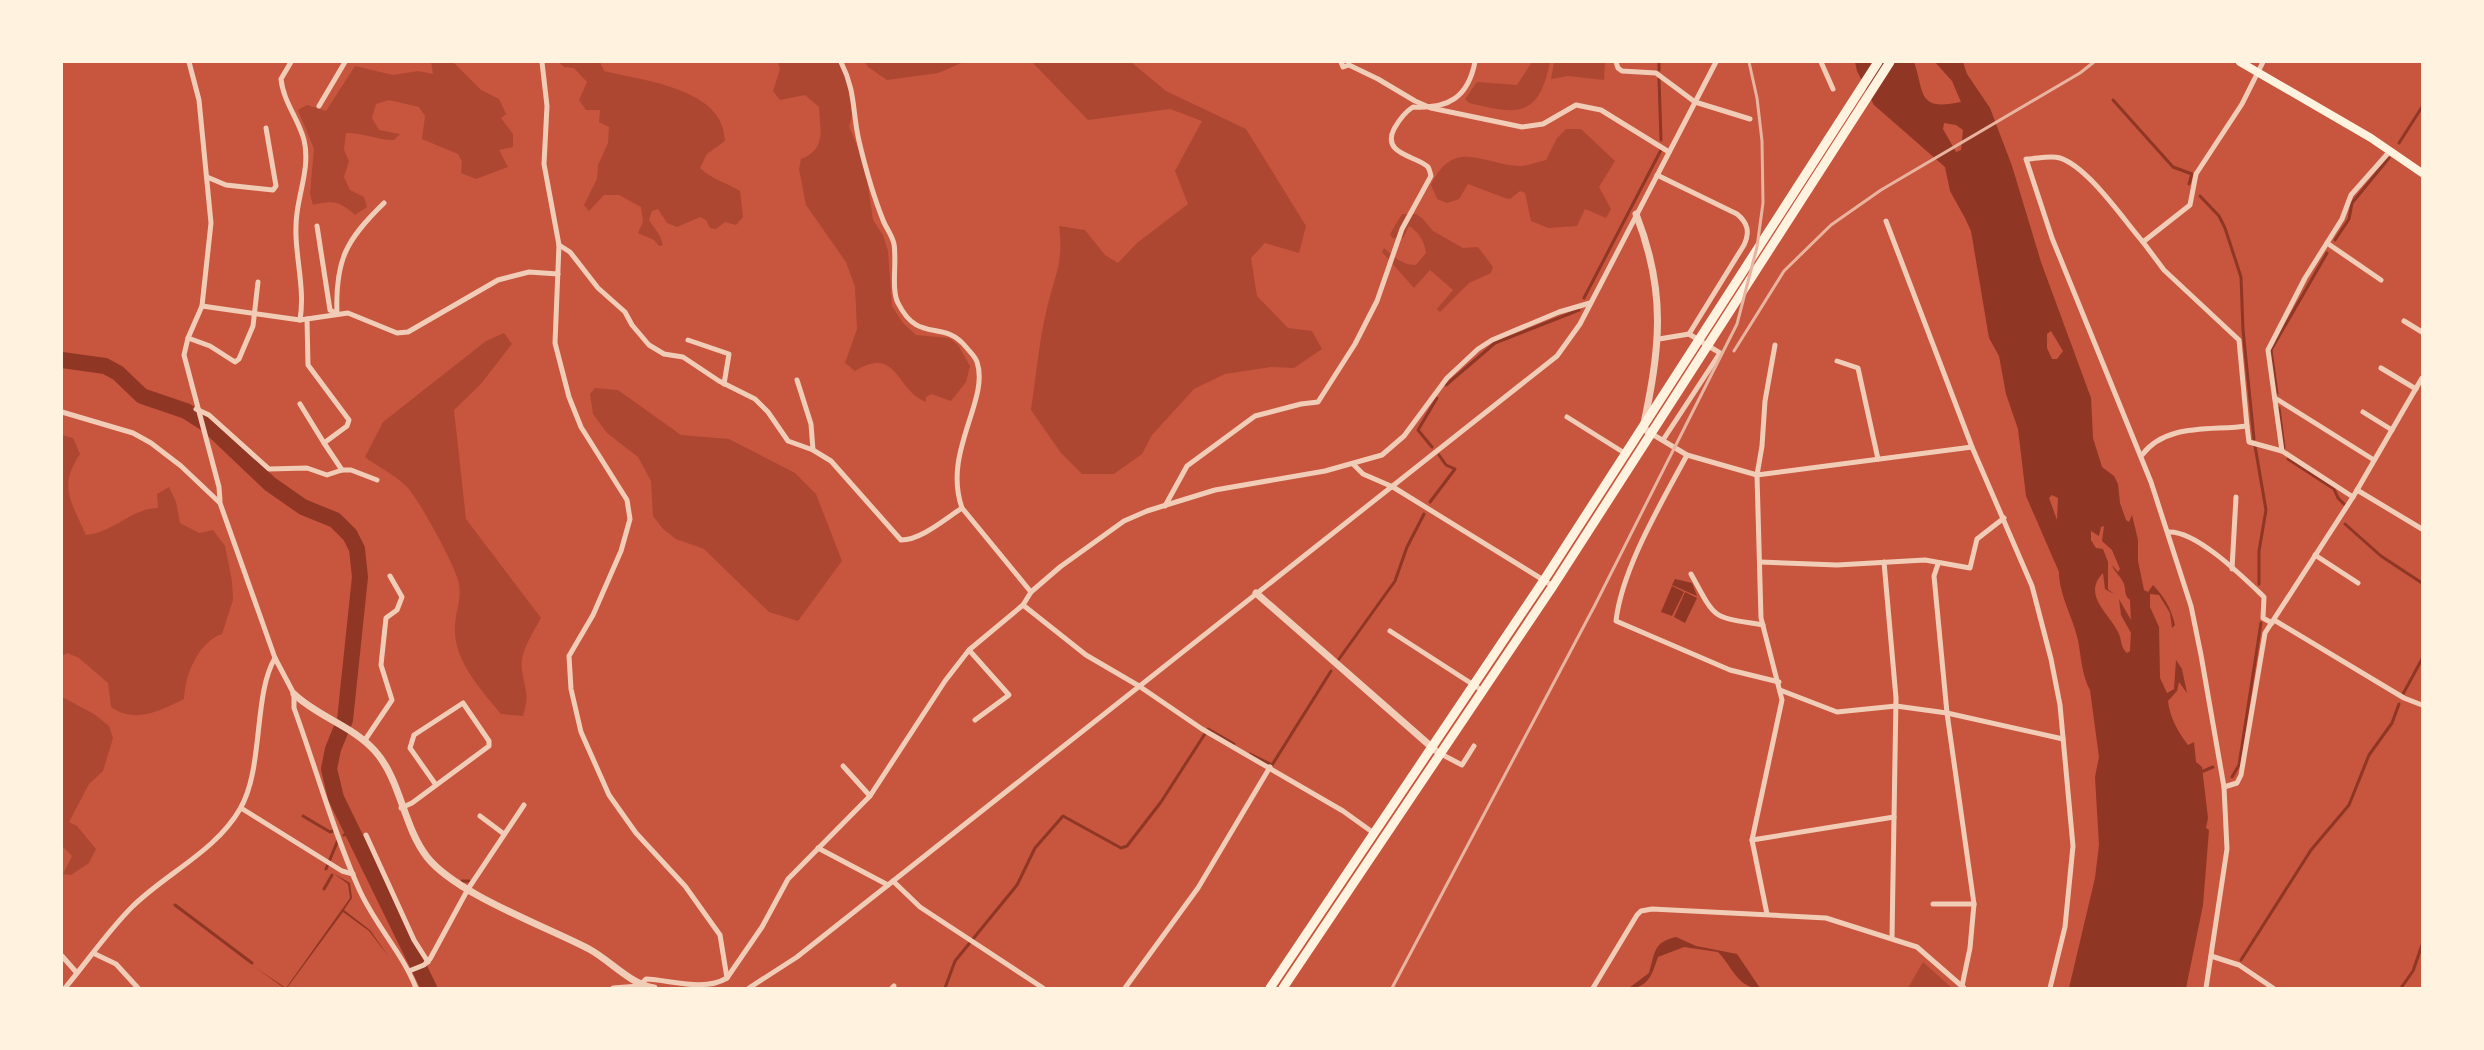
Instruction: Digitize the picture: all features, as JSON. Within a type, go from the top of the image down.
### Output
[{"type":"highway","points":[[1270,988],[1544,580],[1878,62]]},
{"type":"highway","points":[[1283,988],[1553,586],[1890,62]]},
{"type":"main road","points":[[2240,62],[2390,151],[2422,173]]},
{"type":"street","points":[[189,62],[199,100],[211,239],[202,306],[188,338],[185,365],[219,487],[220,503],[275,658],[294,694],[294,708],[353,874],[374,918],[409,971],[416,988]]},
{"type":"street","points":[[291,62],[281,79],[294,120],[304,139],[306,172],[295,233],[303,298],[300,320]]},
{"type":"street","points":[[319,106],[345,62]]},
{"type":"street","points":[[542,62],[547,106],[544,164],[559,245],[555,343],[565,383],[581,427],[627,500],[630,519],[621,551],[593,615],[569,656],[571,690],[581,732],[609,795],[636,833],[685,886],[720,935],[727,978]]},
{"type":"street","points":[[841,62],[853,87],[859,140],[883,220],[893,242],[897,263],[895,297],[898,304],[915,326],[927,331],[948,332],[961,341],[977,360],[980,379],[960,445],[956,480],[962,508],[1031,592]]},
{"type":"street","points":[[1341,62],[1343,67],[1349,65],[1378,78],[1431,108],[1462,94],[1471,78],[1475,62]]},
{"type":"street","points":[[1616,62],[1622,71],[1656,74],[1695,102],[1750,120]]},
{"type":"street","points":[[749,988],[757,985],[797,957],[1557,356],[1570,339],[1590,303],[1716,62]]},
{"type":"street","points":[[1821,62],[1833,89]]},
{"type":"street","points":[[2143,242],[2190,205],[2196,174],[2242,104],[2263,62]]},
{"type":"street","points":[[1165,506],[1187,466],[1255,416],[1318,402],[1355,344],[1377,301],[1402,229],[1431,176],[1427,166],[1396,149],[1392,142],[1392,132],[1402,117],[1413,107],[1431,108],[1532,128],[1581,105],[1600,110],[1669,152]]},
{"type":"street","points":[[207,177],[226,184],[273,190],[276,186],[266,128]]},
{"type":"street","points":[[2282,451],[2268,350],[2342,219],[2350,195],[2390,151]]},
{"type":"street","points":[[2206,988],[2226,863],[2224,788],[2191,606],[2142,455],[2052,238],[2026,159],[2056,157],[2085,175],[2164,270],[2239,340],[2249,442],[2282,451],[2353,496]]},
{"type":"street","points":[[1657,176],[1737,214],[1748,229],[1744,245],[1689,334]]},
{"type":"street","points":[[337,314],[338,274],[353,235],[384,203]]},
{"type":"street","points":[[1636,214],[1651,260],[1658,310],[1659,339],[1642,428],[1687,455],[1757,475],[1972,447]]},
{"type":"street","points":[[1887,221],[1972,447],[2004,518],[2035,596],[2054,670],[2073,846],[2065,927],[2050,988]]},
{"type":"street","points":[[317,226],[330,310],[337,314]]},
{"type":"street","points":[[2327,243],[2381,280]]},
{"type":"street","points":[[559,245],[570,252],[593,283],[625,312],[632,325],[649,345],[664,354],[683,357],[724,384],[755,399],[768,412],[788,441],[813,450],[831,461],[901,540],[907,540],[962,508]]},
{"type":"street","points":[[202,306],[300,320],[348,313],[397,333],[408,332],[498,280],[529,272],[558,274]]},
{"type":"street","points":[[188,338],[210,346],[235,362],[240,359],[251,333],[258,282]]},
{"type":"street","points":[[639,986],[646,979],[702,985],[720,982],[727,978],[756,937],[788,879],[870,796],[945,681],[969,650],[1023,605],[1031,592],[1124,521],[1215,490],[1354,465],[1382,455],[1398,443],[1447,378],[1478,349],[1492,340],[1559,312],[1590,303]]},
{"type":"street","points":[[307,319],[308,365],[349,420],[347,426],[324,443]]},
{"type":"street","points":[[2404,321],[2422,332]]},
{"type":"street","points":[[1659,339],[1689,334],[1720,353],[1663,440]]},
{"type":"street","points":[[688,340],[729,354],[724,384]]},
{"type":"street","points":[[1767,914],[1752,840],[1782,700],[1763,625],[1757,475],[1762,446],[1765,401],[1775,345]]},
{"type":"street","points":[[1836,361],[1858,368],[1878,459]]},
{"type":"street","points":[[2381,368],[2416,389]]},
{"type":"street","points":[[2224,788],[2237,783],[2241,775],[2265,633],[2357,490],[2422,378]]},
{"type":"street","points":[[797,380],[811,423],[813,450]]},
{"type":"street","points":[[2275,398],[2374,460]]},
{"type":"street","points":[[300,404],[342,470]]},
{"type":"street","points":[[197,411],[209,415],[269,469],[307,468],[327,475],[342,470],[359,472],[377,480]]},
{"type":"street","points":[[62,412],[133,433],[151,443],[181,466],[220,503]]},
{"type":"street","points":[[2363,412],[2392,430]]},
{"type":"street","points":[[1567,417],[1626,454]]},
{"type":"street","points":[[2142,455],[2159,437],[2177,432],[2247,426]]},
{"type":"street","points":[[1687,455],[1641,545],[1618,602],[1616,621],[1730,670],[1779,682]]},
{"type":"street","points":[[1354,465],[1363,474],[1393,487],[1553,586]]},
{"type":"street","points":[[2357,490],[2422,529]]},
{"type":"street","points":[[2232,569],[2236,497]]},
{"type":"street","points":[[1760,562],[1837,565],[1925,560],[1970,568],[1977,539],[2004,518]]},
{"type":"street","points":[[2168,532],[2179,531],[2195,539],[2264,597],[2264,618],[2404,698],[2422,705]]},
{"type":"street","points":[[2315,555],[2358,584]]},
{"type":"street","points":[[1884,562],[1896,706],[1892,938]]},
{"type":"street","points":[[1938,564],[1934,576],[1947,712],[1974,904],[1963,987]]},
{"type":"street","points":[[1691,574],[1712,612],[1720,618],[1763,625]]},
{"type":"street","points":[[365,741],[392,700],[384,676],[382,652],[386,618],[397,610],[402,597],[390,576]]},
{"type":"street","points":[[1256,593],[1441,754],[1462,765],[1474,746]]},
{"type":"street","points":[[1023,605],[1086,655],[1139,686],[1202,729],[1270,767],[1383,839]]},
{"type":"street","points":[[1390,631],[1483,691]]},
{"type":"street","points":[[969,650],[1009,695],[975,720]]},
{"type":"street","points":[[64,988],[133,906],[223,832],[241,808],[260,733],[267,676],[275,658]]},
{"type":"street","points":[[1780,690],[1837,712],[1896,706],[1947,712],[2063,739]]},
{"type":"street","points":[[294,694],[365,741],[386,767],[418,845],[451,880],[590,950],[639,986]]},
{"type":"street","points":[[401,808],[436,785],[489,746],[489,741],[464,703],[414,735],[410,748],[436,785]]},
{"type":"street","points":[[843,766],[870,796]]},
{"type":"street","points":[[1125,988],[1198,888],[1270,767]]},
{"type":"street","points":[[409,971],[426,963],[468,889],[524,805]]},
{"type":"street","points":[[241,808],[342,871],[353,874]]},
{"type":"street","points":[[480,816],[504,834]]},
{"type":"street","points":[[1752,840],[1894,817]]},
{"type":"street","points":[[366,835],[426,963]]},
{"type":"street","points":[[818,848],[891,883],[921,907],[1043,988]]},
{"type":"street","points":[[1933,904],[1974,904]]},
{"type":"street","points":[[1593,988],[1641,911],[1826,918],[1917,946],[1963,987]]},
{"type":"street","points":[[93,953],[116,964],[138,988]]},
{"type":"street","points":[[62,956],[77,973]]},
{"type":"street","points":[[2211,956],[2239,965],[2273,988]]},
{"type":"street","points":[[757,985],[764,988]]},
{"type":"street","points":[[614,988],[639,986],[654,988]]},
{"type":"shaded area","points":[[431,62],[453,62],[481,90],[499,99],[506,114],[501,118],[513,134],[513,147],[499,150],[508,167],[476,179],[461,173],[462,161],[458,154],[422,139],[425,116],[419,107],[389,100],[376,104],[372,118],[379,130],[400,134],[394,140],[346,133],[344,150],[349,161],[344,177],[350,190],[364,197],[367,207],[355,215],[336,203],[325,202],[313,205],[310,194],[314,149],[298,110],[307,105],[326,111],[355,66],[393,75],[418,71],[433,74]]},
{"type":"shaded area","points":[[559,62],[600,62],[604,71],[679,90],[697,98],[711,109],[721,123],[725,141],[707,154],[700,168],[740,191],[743,217],[736,225],[725,222],[716,229],[710,228],[706,220],[700,217],[677,227],[667,223],[658,209],[652,211],[649,220],[660,236],[663,245],[659,246],[654,240],[638,233],[643,222],[641,207],[619,195],[604,195],[589,211],[584,205],[597,179],[598,165],[608,143],[609,127],[599,122],[600,110],[586,110],[579,100],[587,82],[574,68],[564,67]]},
{"type":"shaded area","points":[[778,62],[838,62],[851,93],[852,118],[849,126],[865,165],[873,220],[883,235],[888,251],[892,306],[903,323],[916,335],[949,338],[958,345],[970,366],[966,382],[951,401],[931,394],[926,397],[926,402],[916,396],[888,366],[880,363],[869,364],[855,371],[845,363],[857,329],[855,287],[846,262],[806,205],[799,169],[801,159],[815,150],[820,138],[819,107],[805,95],[780,100],[773,91],[780,69]]},
{"type":"shaded area","points":[[865,62],[964,62],[938,73],[887,80],[868,67]]},
{"type":"shaded area","points":[[1032,62],[1131,62],[1166,91],[1246,129],[1306,226],[1299,253],[1265,243],[1251,258],[1257,296],[1288,328],[1312,331],[1322,349],[1294,368],[1271,367],[1225,374],[1194,389],[1152,435],[1142,454],[1114,474],[1082,474],[1061,453],[1031,410],[1044,321],[1060,259],[1059,226],[1085,230],[1105,255],[1118,263],[1137,243],[1188,204],[1175,171],[1202,121],[1170,109],[1088,120]]},
{"type":"shaded area","points":[[1532,62],[1550,62],[1539,94],[1532,103],[1523,108],[1500,110],[1469,103],[1465,99],[1477,82],[1517,85]]},
{"type":"shaded area","points":[[1554,62],[1605,62],[1604,80],[1568,76],[1551,79]]},
{"type":"shaded area","points":[[1855,62],[1914,62],[1925,97],[1930,102],[1947,104],[1961,102],[1952,81],[1935,62],[1963,62],[1967,74],[1990,108],[2012,166],[2041,262],[2091,398],[2093,438],[2102,467],[2114,476],[2118,484],[2120,503],[2126,520],[2129,522],[2132,515],[2138,540],[2138,561],[2144,590],[2148,592],[2153,585],[2169,608],[2175,625],[2172,628],[2170,613],[2159,595],[2150,594],[2150,607],[2159,627],[2160,678],[2167,693],[2174,689],[2176,660],[2182,669],[2187,693],[2179,682],[2177,691],[2168,701],[2169,707],[2184,740],[2188,745],[2194,742],[2196,762],[2202,767],[2208,818],[2203,905],[2186,988],[2069,988],[2095,878],[2099,845],[2095,777],[2099,757],[2090,690],[2083,672],[2076,631],[2061,589],[2059,572],[2026,496],[2018,429],[2006,394],[1999,356],[1989,338],[1971,231],[1950,191],[1945,167],[1874,105],[1857,71]],"holes":[[[1944,123],[1956,125],[1963,130],[1961,150],[1956,152],[1943,129]],[[2051,331],[2063,351],[2057,359],[2052,359],[2047,348],[2047,334]],[[2052,495],[2058,498],[2057,520],[2049,498]],[[2104,526],[2102,541],[2112,550],[2120,569],[2118,572],[2112,565],[2122,580],[2130,600],[2131,620],[2119,599],[2121,615],[2131,633],[2130,651],[2127,653],[2118,632],[2096,596],[2097,581],[2103,573],[2105,589],[2114,594],[2108,589],[2108,562],[2103,549],[2096,548],[2091,540],[2091,531],[2099,536],[2101,527]]]},
{"type":"shaded area","points":[[1566,129],[1581,129],[1615,161],[1599,187],[1611,209],[1606,218],[1585,209],[1577,226],[1548,228],[1531,221],[1525,193],[1520,191],[1510,199],[1468,184],[1459,199],[1447,203],[1437,199],[1431,185],[1440,170],[1450,161],[1461,157],[1472,157],[1522,166],[1546,160],[1557,138]]},
{"type":"shaded area","points":[[1402,214],[1416,214],[1433,231],[1463,248],[1478,247],[1493,267],[1491,273],[1469,283],[1440,312],[1437,309],[1453,290],[1430,270],[1414,288],[1382,252],[1384,248],[1402,262],[1411,265],[1416,265],[1426,253],[1421,238],[1409,226],[1403,238],[1392,238],[1390,234]]},
{"type":"shaded area","points":[[504,333],[512,344],[480,385],[454,410],[466,519],[541,618],[527,643],[523,657],[522,670],[527,697],[523,716],[501,714],[463,663],[456,639],[455,621],[460,591],[449,558],[411,492],[396,478],[365,457],[383,422],[486,341]]},
{"type":"shaded area","points":[[595,388],[618,390],[681,435],[729,439],[795,473],[816,494],[842,561],[798,621],[769,612],[704,549],[676,539],[663,529],[653,516],[651,481],[638,457],[607,433],[593,414],[590,394]]},
{"type":"shaded area","points":[[62,435],[73,438],[80,454],[73,466],[68,485],[72,503],[86,535],[105,530],[140,512],[158,508],[157,494],[169,487],[176,502],[180,523],[199,533],[213,530],[225,546],[233,600],[222,634],[206,644],[194,660],[187,680],[184,699],[166,708],[138,715],[120,712],[111,707],[108,683],[79,658],[67,653],[62,656]]},
{"type":"shaded area","points":[[1675,579],[1692,583],[1697,596],[1672,585]]},
{"type":"shaded area","points":[[1672,586],[1684,592],[1672,616],[1661,612]]},
{"type":"shaded area","points":[[1685,592],[1697,598],[1685,623],[1674,617]]},
{"type":"shaded area","points":[[62,697],[94,714],[109,726],[113,738],[103,771],[89,784],[69,822],[77,826],[96,849],[89,863],[71,875],[63,874],[72,856],[62,846]]},
{"type":"shaded area","points":[[333,873],[350,883],[352,898],[344,910],[370,930],[389,957],[369,931],[343,912],[286,988],[350,898],[348,884]]},
{"type":"shaded area","points":[[1676,937],[1696,946],[1737,954],[1760,988],[1746,985],[1741,981],[1718,952],[1684,947],[1658,957],[1646,982],[1636,988],[1629,988],[1649,973],[1659,945]]},
{"type":"shaded area","points":[[1923,962],[1952,988],[1908,988]]},
{"type":"waterway","points":[[1659,62],[1659,70]]},
{"type":"waterway","points":[[1659,79],[1661,140]]},
{"type":"waterway","points":[[2113,100],[2173,167],[2192,174],[2189,184]]},
{"type":"waterway","points":[[2399,143],[2422,107]]},
{"type":"waterway","points":[[1584,298],[1661,150]]},
{"type":"waterway","points":[[2335,240],[2349,219],[2352,203],[2389,158]]},
{"type":"waterway","points":[[2200,196],[2219,216],[2241,277],[2243,330],[2254,439]]},
{"type":"waterway","points":[[2277,393],[2271,350],[2327,253]]},
{"type":"waterway","points":[[1446,385],[1495,343],[1579,310]]},
{"type":"waterway","points":[[62,360],[105,366],[118,373],[142,396],[186,411],[208,425],[270,484],[303,507],[335,520],[350,535],[357,549],[360,577],[345,720],[333,749],[329,769],[336,798],[429,988]]},
{"type":"waterway","points":[[1432,447],[1418,430],[1437,398]]},
{"type":"waterway","points":[[2279,408],[2284,448]]},
{"type":"waterway","points":[[2255,446],[2266,510],[2259,551],[2259,584]]},
{"type":"waterway","points":[[1430,502],[1455,469],[1446,465],[1439,455]]},
{"type":"waterway","points":[[2288,459],[2334,489],[2338,498],[2345,505]]},
{"type":"waterway","points":[[1339,659],[1395,581],[1407,547],[1424,514]]},
{"type":"waterway","points":[[2345,524],[2381,556],[2422,583]]},
{"type":"waterway","points":[[2232,777],[2239,765],[2261,623]]},
{"type":"waterway","points":[[2403,694],[2422,659]]},
{"type":"waterway","points":[[1250,754],[1272,765],[1331,671]]},
{"type":"waterway","points":[[2241,960],[2311,850],[2349,805],[2369,755],[2392,723],[2399,704]]},
{"type":"waterway","points":[[945,988],[955,961],[1017,885],[1035,848],[1063,816],[1121,848],[1127,846],[1161,802],[1208,729],[1234,744]]},
{"type":"waterway","points":[[2201,772],[2213,767]]},
{"type":"waterway","points":[[303,816],[330,832],[333,831]]},
{"type":"waterway","points":[[344,835],[356,829]]},
{"type":"waterway","points":[[326,869],[338,840]]},
{"type":"waterway","points":[[324,889],[332,875]]},
{"type":"waterway","points":[[462,881],[469,881]]},
{"type":"waterway","points":[[175,905],[252,963]]},
{"type":"waterway","points":[[2401,988],[2413,971],[2422,945]]},
{"type":"railway","points":[[1392,988],[1595,605],[1737,324],[1757,247],[1763,203],[1762,141],[1757,98],[1749,62]]},
{"type":"railway","points":[[1734,351],[1784,271],[1831,225],[1881,190],[2080,73],[2094,62]]}]
